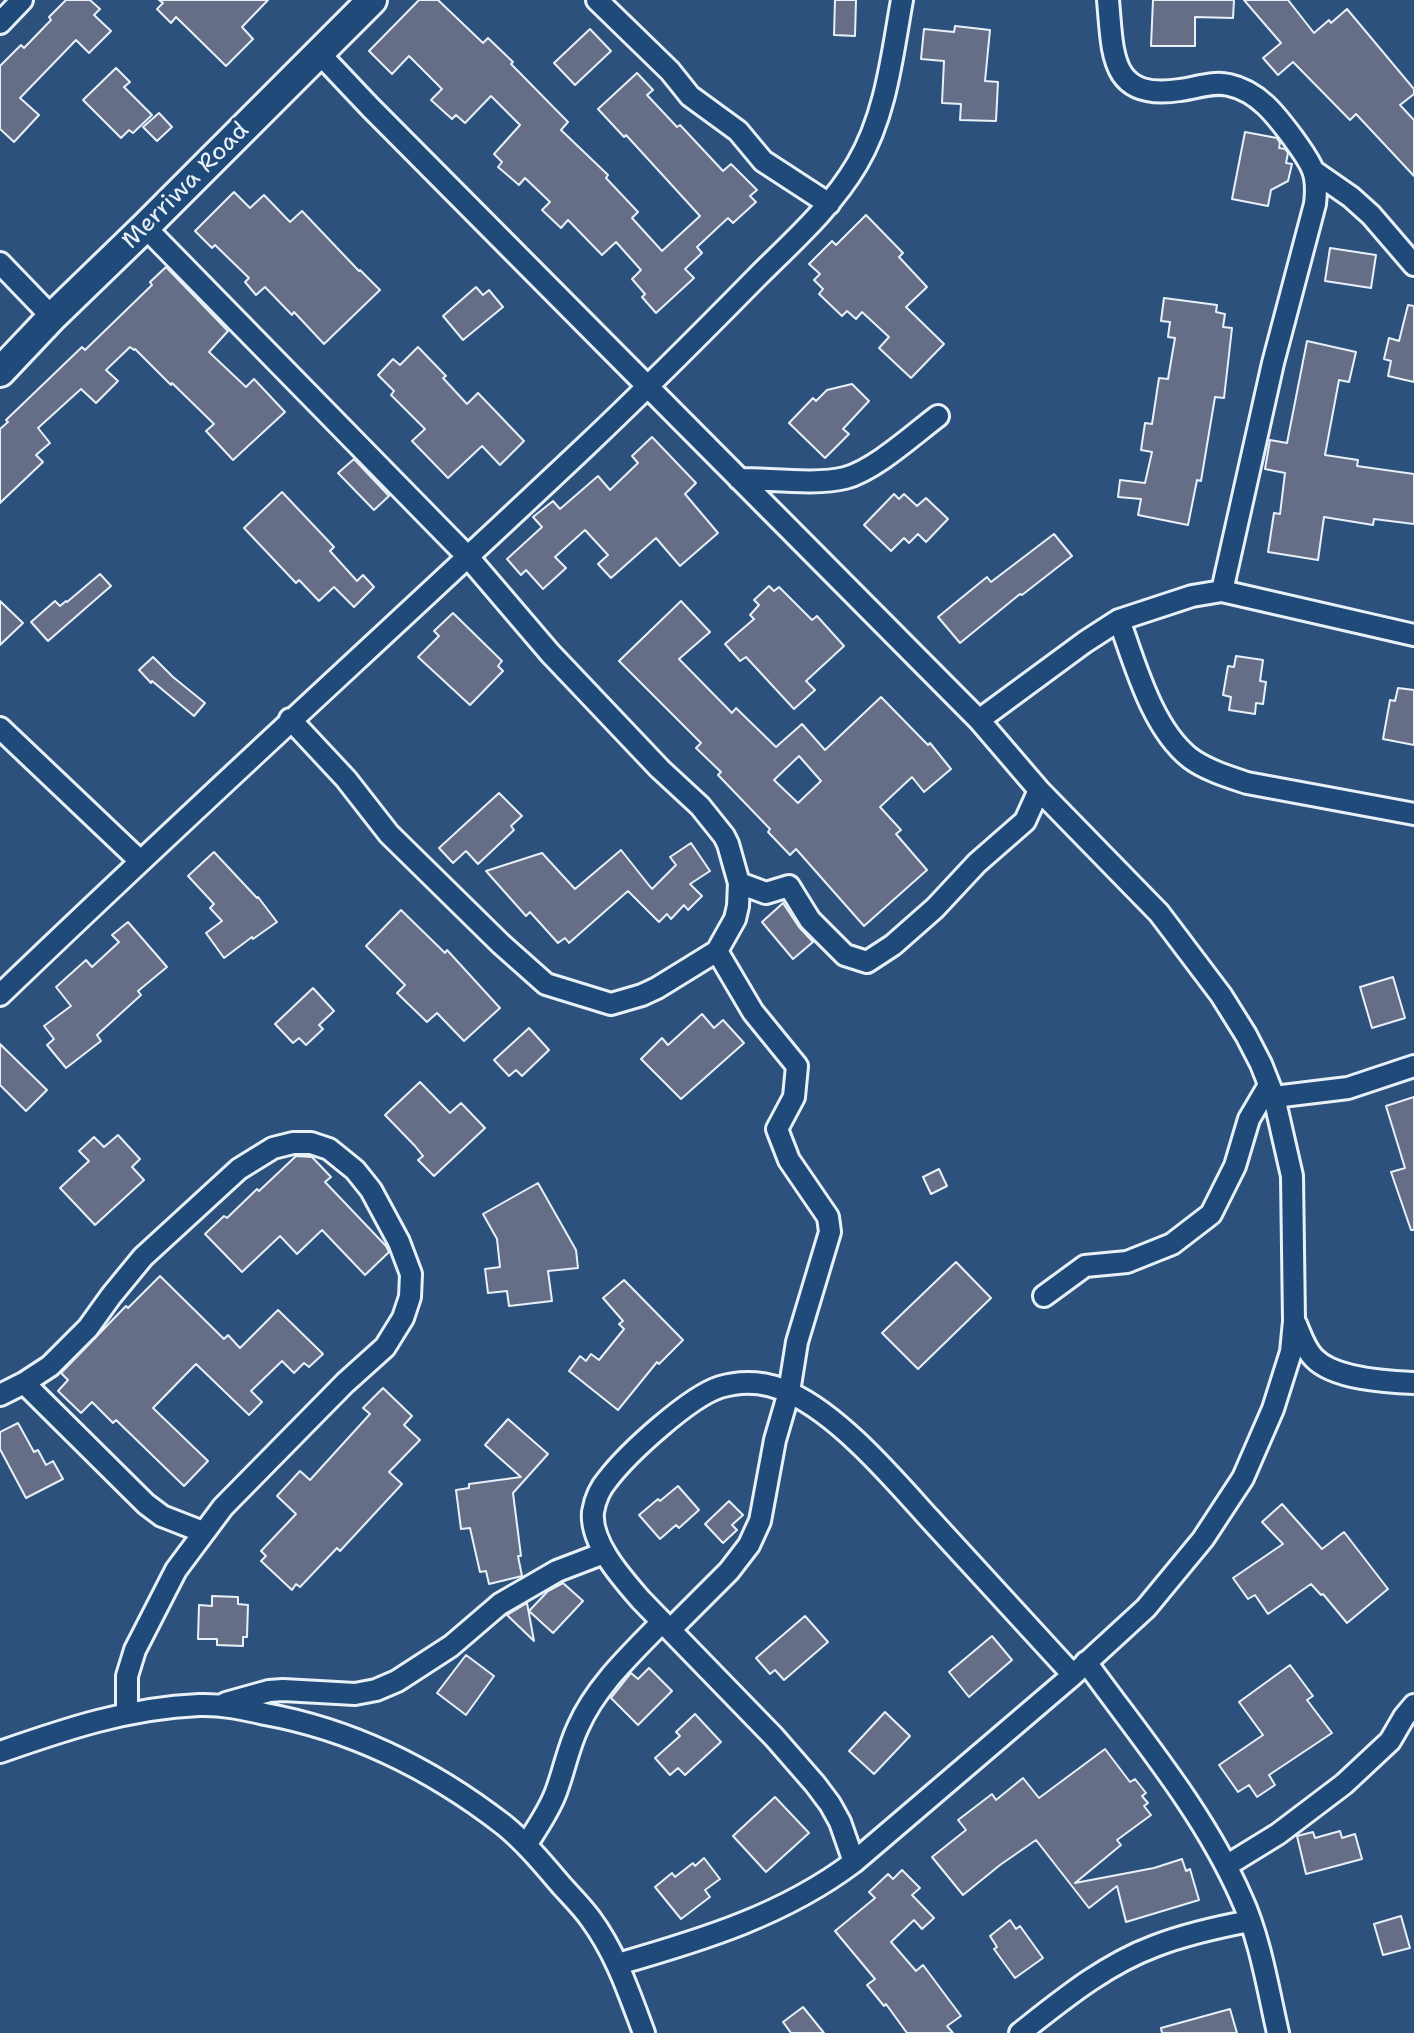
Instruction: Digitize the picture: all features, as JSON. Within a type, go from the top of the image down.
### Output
[{"type":"street","points":[[0,23],[22,0]]},
{"type":"street","name":"Merriwa Road","points":[[0,372],[372,0]]},
{"type":"street","points":[[597,0],[670,71],[690,96],[738,131],[763,161],[829,204]]},
{"type":"street","points":[[0,995],[139,860],[648,387],[829,204],[857,164],[877,122],[902,0]]},
{"type":"street","points":[[1108,0],[1113,56],[1120,72],[1131,84],[1145,90],[1165,92],[1227,84],[1262,100],[1278,117],[1315,172],[1371,215],[1414,265]]},
{"type":"street","points":[[319,53],[979,720],[1039,790],[1159,913],[1221,995],[1246,1035],[1271,1091],[1292,1176],[1294,1321],[1291,1352],[1278,1395],[1243,1478],[1203,1539],[1146,1608],[1080,1668],[828,1881],[792,1902],[744,1923],[682,1946],[618,1964]]},
{"type":"street","points":[[1222,591],[1273,363],[1315,204],[1315,172]]},
{"type":"street","points":[[145,227],[468,557],[550,653],[660,769],[700,806],[728,844],[739,883],[735,919],[717,951],[642,995],[611,1004],[546,984],[389,834],[346,779],[290,719]]},
{"type":"street","points":[[0,263],[52,317]]},
{"type":"street","points":[[739,479],[844,478],[870,466],[938,416]]},
{"type":"street","points":[[979,720],[1119,620],[1192,596],[1222,591],[1414,635]]},
{"type":"street","points":[[1119,620],[1158,718],[1170,737],[1191,759],[1247,783],[1414,814]]},
{"type":"street","points":[[0,728],[139,860]]},
{"type":"street","points":[[739,883],[766,893],[789,886],[810,920],[845,955],[867,962],[893,945],[935,908],[977,863],[1025,821],[1039,790]]},
{"type":"street","points":[[526,1845],[555,1795],[577,1729],[591,1702],[618,1667],[729,1571],[749,1545],[760,1521],[797,1342],[825,1252],[830,1224],[828,1217],[789,1160],[777,1129],[794,1097],[797,1066],[753,1012],[717,951]]},
{"type":"street","points":[[1044,1296],[1085,1266],[1127,1262],[1172,1244],[1211,1214],[1235,1166],[1249,1119],[1271,1091],[1348,1088],[1414,1066]]},
{"type":"street","points":[[0,1395],[50,1366],[88,1328],[143,1257],[239,1169],[273,1148],[311,1143],[329,1149],[355,1170],[371,1190],[399,1242],[411,1274],[410,1297],[403,1318],[385,1347],[345,1383],[223,1507],[176,1570],[135,1650],[127,1676],[127,1712]]},
{"type":"street","points":[[1294,1321],[1307,1349],[1325,1366],[1350,1375],[1414,1383]]},
{"type":"street","points":[[854,1862],[840,1822],[815,1784],[622,1578],[604,1553],[595,1529],[593,1514],[598,1492],[607,1479],[670,1420],[695,1400],[723,1386],[751,1382],[775,1386],[808,1402],[883,1468],[1080,1668],[1191,1806],[1226,1866],[1250,1921],[1278,2033]]},
{"type":"street","points":[[24,1383],[146,1504],[162,1516],[203,1532]]},
{"type":"street","points":[[220,1705],[269,1691],[355,1694],[376,1690],[397,1681],[451,1646],[500,1604],[557,1571],[604,1553]]},
{"type":"street","points":[[0,1752],[127,1712],[199,1705],[220,1705],[304,1721],[363,1742],[424,1771],[504,1825],[526,1845],[591,1918],[618,1964],[644,2033]]},
{"type":"street","points":[[1226,1866],[1278,1834],[1353,1776],[1390,1741],[1414,1705]]},
{"type":"street","points":[[1020,2033],[1085,1983],[1119,1962],[1153,1946],[1205,1929],[1250,1921]]},
{"type":"building","points":[[66,0],[90,0],[100,9],[94,15],[111,31],[89,53],[76,40],[20,98],[39,115],[14,142],[0,129],[0,66],[21,45],[24,48]]},
{"type":"building","points":[[159,0],[268,0],[242,27],[253,39],[226,66],[176,17],[171,23],[157,9],[163,3]]},
{"type":"building","points":[[419,0],[438,0],[483,43],[488,38],[513,62],[511,64],[568,122],[561,130],[608,175],[606,178],[638,212],[632,218],[662,251],[700,216],[598,109],[637,73],[653,90],[647,95],[677,127],[680,125],[723,171],[731,164],[757,190],[750,196],[756,202],[733,223],[728,218],[697,247],[702,253],[685,269],[694,278],[656,313],[632,279],[641,270],[616,242],[602,255],[568,220],[561,228],[542,210],[550,202],[525,178],[519,185],[498,167],[502,162],[494,154],[520,125],[491,96],[465,123],[456,115],[452,119],[431,100],[442,89],[409,56],[392,74],[369,51]]},
{"type":"building","points":[[835,0],[856,0],[855,36],[834,35]]},
{"type":"building","points":[[1153,0],[1234,0],[1233,18],[1195,17],[1195,46],[1151,46]]},
{"type":"building","points":[[1244,0],[1288,0],[1314,33],[1347,9],[1414,89],[1414,94],[1400,105],[1414,120],[1414,176],[1356,114],[1350,120],[1293,62],[1278,75],[1263,58],[1281,43]]},
{"type":"building","points":[[955,26],[990,30],[985,81],[998,82],[996,121],[960,120],[961,104],[942,103],[944,61],[921,59],[924,29],[954,32]]},
{"type":"building","points":[[590,29],[611,51],[575,85],[554,63]]},
{"type":"building","points":[[116,68],[130,82],[124,87],[152,115],[133,133],[129,130],[121,138],[83,100]]},
{"type":"building","points":[[159,113],[172,127],[157,141],[143,127]]},
{"type":"building","points":[[1245,132],[1277,138],[1279,148],[1288,153],[1286,163],[1292,164],[1288,181],[1271,190],[1268,206],[1232,199]]},
{"type":"building","points":[[234,192],[250,208],[264,195],[290,222],[302,211],[380,290],[324,344],[265,287],[256,295],[245,282],[249,278],[215,245],[212,248],[195,231]]},
{"type":"building","points":[[866,215],[903,253],[899,257],[927,287],[906,307],[944,344],[911,378],[879,348],[889,337],[862,312],[856,319],[847,311],[842,316],[819,294],[823,289],[814,280],[820,274],[809,264],[832,241],[836,245]]},
{"type":"building","points":[[1330,248],[1376,255],[1371,288],[1325,281]]},
{"type":"building","points":[[166,267],[228,331],[209,352],[246,387],[254,379],[285,412],[233,460],[206,431],[214,424],[130,347],[106,370],[118,381],[96,403],[81,389],[38,428],[50,443],[36,455],[43,462],[0,503],[0,429],[8,422],[6,420],[82,347],[85,350],[152,285],[150,282]]},
{"type":"building","points":[[476,287],[483,295],[489,290],[503,307],[463,340],[443,316]]},
{"type":"building","points":[[1164,298],[1217,305],[1216,312],[1225,314],[1223,327],[1232,328],[1224,398],[1215,397],[1201,481],[1197,480],[1188,525],[1138,515],[1141,499],[1118,497],[1120,480],[1145,483],[1152,452],[1141,450],[1145,423],[1152,424],[1159,378],[1168,379],[1175,338],[1168,337],[1170,322],[1161,321]]},
{"type":"building","points":[[1408,305],[1414,306],[1414,382],[1388,376],[1391,361],[1384,359],[1389,338],[1399,341]]},
{"type":"building","points":[[1307,341],[1356,352],[1349,382],[1339,380],[1325,455],[1358,460],[1357,466],[1414,474],[1414,524],[1374,519],[1373,525],[1324,517],[1318,560],[1268,552],[1274,513],[1280,514],[1285,473],[1265,469],[1270,440],[1287,443]]},
{"type":"building","points":[[418,347],[467,404],[478,393],[524,441],[500,465],[482,446],[448,478],[412,441],[425,429],[391,395],[394,391],[378,375],[393,359],[400,365]]},
{"type":"building","points":[[852,384],[869,401],[843,429],[849,434],[825,458],[789,423],[813,398],[816,401],[827,390]]},
{"type":"building","points":[[652,437],[696,483],[685,494],[718,533],[680,566],[656,538],[611,578],[598,564],[608,555],[585,530],[555,557],[566,568],[543,589],[526,570],[521,575],[507,559],[542,527],[533,517],[553,501],[560,509],[598,476],[610,490],[638,463],[632,456]]},
{"type":"building","points":[[354,459],[389,496],[374,510],[338,473]]},
{"type":"building","points":[[282,492],[334,547],[330,551],[357,581],[363,575],[374,587],[354,607],[334,587],[319,601],[299,580],[296,583],[244,528]]},
{"type":"building","points":[[894,494],[899,499],[904,494],[917,506],[926,498],[948,519],[926,542],[918,534],[909,543],[904,538],[891,551],[864,525]]},
{"type":"building","points":[[1054,534],[1072,556],[960,643],[938,617],[987,577],[991,582]]},
{"type":"building","points":[[100,574],[111,586],[48,641],[31,622],[55,601],[60,606],[67,602]]},
{"type":"building","points":[[769,586],[774,591],[779,587],[812,620],[817,616],[844,646],[806,681],[815,690],[794,709],[746,657],[740,661],[725,644],[754,619],[750,615],[759,605],[754,600]]},
{"type":"building","points":[[0,601],[23,623],[0,645]]},
{"type":"building","points":[[681,601],[710,632],[679,659],[732,713],[736,708],[776,747],[802,724],[825,750],[881,697],[928,745],[930,743],[951,769],[924,792],[912,777],[880,807],[901,830],[896,834],[927,870],[864,926],[796,849],[790,855],[768,832],[770,829],[696,748],[701,743],[619,661]],"holes":[[[799,756],[821,781],[798,803],[774,780]]]},
{"type":"building","points":[[453,613],[502,661],[498,666],[503,671],[470,705],[418,657],[439,636],[434,631]]},
{"type":"building","points":[[1236,656],[1263,660],[1260,681],[1266,682],[1263,704],[1256,703],[1255,714],[1229,710],[1231,697],[1223,695],[1228,666],[1234,667]]},
{"type":"building","points":[[153,657],[205,703],[194,716],[139,670]]},
{"type":"building","points":[[1398,688],[1414,690],[1414,745],[1383,739],[1390,700],[1395,701]]},
{"type":"building","points":[[499,793],[522,816],[511,826],[514,830],[478,864],[466,851],[453,863],[439,848]]},
{"type":"building","points":[[691,843],[710,871],[690,884],[702,896],[688,910],[684,905],[671,919],[667,914],[659,922],[628,891],[569,943],[565,938],[558,943],[530,912],[526,916],[486,871],[542,853],[575,889],[621,850],[652,889],[676,865],[670,857]]},
{"type":"building","points":[[214,852],[258,897],[277,922],[224,958],[206,933],[222,921],[210,908],[214,904],[188,876]]},
{"type":"building","points":[[783,903],[813,942],[793,959],[762,922]]},
{"type":"building","points":[[401,910],[445,953],[447,950],[500,1008],[464,1041],[437,1013],[427,1022],[397,993],[405,985],[366,946]]},
{"type":"building","points":[[128,922],[167,967],[138,991],[141,995],[97,1035],[101,1041],[66,1068],[47,1045],[54,1039],[44,1026],[71,1006],[56,987],[86,960],[92,967],[119,942],[112,935]]},
{"type":"building","points":[[1393,977],[1405,1018],[1372,1028],[1360,987]]},
{"type":"building","points":[[313,988],[334,1011],[319,1025],[323,1029],[306,1045],[299,1038],[293,1043],[275,1024]]},
{"type":"building","points":[[702,1014],[714,1028],[723,1020],[744,1043],[681,1099],[641,1059],[662,1038],[668,1045]]},
{"type":"building","points":[[529,1028],[549,1050],[522,1076],[516,1070],[509,1076],[494,1060]]},
{"type":"building","points":[[0,1044],[47,1090],[26,1111],[0,1085]]},
{"type":"building","points":[[420,1082],[450,1113],[461,1103],[485,1128],[434,1176],[418,1160],[423,1156],[415,1146],[385,1115]]},
{"type":"building","points":[[1414,1097],[1414,1230],[1411,1230],[1391,1172],[1405,1168],[1386,1106]]},
{"type":"building","points":[[118,1135],[140,1159],[132,1167],[144,1180],[95,1225],[60,1188],[89,1161],[79,1151],[94,1137],[104,1147]]},
{"type":"building","points":[[296,1156],[312,1157],[331,1177],[325,1182],[386,1246],[389,1252],[365,1275],[322,1230],[297,1254],[280,1236],[242,1272],[205,1234],[257,1189],[259,1191]]},
{"type":"building","points":[[939,1169],[947,1186],[931,1194],[923,1177]]},
{"type":"building","points":[[538,1183],[576,1250],[578,1268],[548,1271],[552,1301],[509,1306],[507,1291],[488,1293],[485,1269],[500,1267],[497,1239],[483,1214]]},
{"type":"building","points":[[956,1262],[991,1298],[918,1369],[882,1333]]},
{"type":"building","points":[[160,1276],[224,1339],[228,1335],[240,1348],[278,1310],[323,1354],[309,1367],[304,1363],[294,1373],[282,1361],[251,1391],[262,1402],[249,1415],[196,1364],[153,1408],[208,1461],[184,1486],[116,1420],[113,1423],[92,1402],[81,1413],[58,1391],[68,1380],[61,1373]]},
{"type":"building","points":[[624,1280],[683,1340],[659,1364],[657,1362],[618,1410],[569,1371],[580,1356],[586,1361],[591,1354],[599,1360],[624,1329],[619,1324],[623,1321],[603,1298]]},
{"type":"building","points":[[383,1388],[412,1416],[404,1425],[420,1440],[389,1472],[402,1484],[340,1551],[337,1548],[300,1587],[296,1584],[292,1590],[261,1561],[266,1556],[261,1551],[296,1514],[277,1496],[300,1471],[310,1480],[370,1414],[363,1408]]},
{"type":"building","points":[[508,1419],[548,1454],[513,1493],[522,1576],[489,1584],[486,1571],[480,1572],[470,1528],[461,1529],[456,1490],[469,1488],[469,1484],[521,1477],[485,1445]]},
{"type":"building","points":[[18,1423],[34,1452],[38,1450],[46,1465],[53,1461],[63,1479],[26,1498],[0,1449],[0,1432]]},
{"type":"building","points":[[678,1486],[699,1510],[679,1528],[676,1525],[660,1539],[639,1515]]},
{"type":"building","points":[[729,1501],[743,1515],[732,1525],[737,1530],[723,1543],[705,1524]]},
{"type":"building","points":[[1282,1504],[1322,1549],[1344,1532],[1388,1589],[1347,1623],[1311,1584],[1268,1614],[1255,1595],[1248,1599],[1233,1578],[1283,1544],[1262,1522]]},
{"type":"building","points":[[563,1583],[583,1601],[553,1633],[529,1611],[548,1591]]},
{"type":"building","points":[[212,1596],[238,1597],[238,1604],[248,1605],[247,1637],[243,1637],[243,1646],[217,1645],[217,1639],[198,1639],[199,1605],[212,1606]]},
{"type":"building","points":[[527,1603],[534,1641],[507,1615]]},
{"type":"building","points":[[805,1616],[828,1642],[784,1680],[775,1670],[770,1674],[756,1658]]},
{"type":"building","points":[[992,1636],[1012,1660],[969,1697],[949,1672]]},
{"type":"building","points":[[466,1655],[494,1676],[466,1715],[437,1693]]},
{"type":"building","points":[[1290,1665],[1313,1696],[1307,1700],[1332,1733],[1269,1775],[1275,1785],[1257,1797],[1249,1785],[1238,1792],[1219,1765],[1263,1735],[1239,1702]]},
{"type":"building","points":[[649,1668],[672,1691],[638,1725],[611,1698],[631,1673],[638,1679]]},
{"type":"building","points":[[885,1712],[910,1736],[874,1774],[849,1751]]},
{"type":"building","points":[[695,1714],[721,1742],[685,1775],[678,1768],[670,1775],[655,1758],[680,1736],[676,1732]]},
{"type":"building","points":[[1105,1749],[1130,1782],[1135,1779],[1146,1793],[1142,1796],[1148,1803],[1144,1806],[1151,1815],[1117,1840],[1121,1845],[1075,1883],[1154,1868],[1182,1859],[1186,1871],[1190,1869],[1199,1900],[1126,1922],[1117,1886],[1089,1908],[1036,1840],[963,1895],[932,1857],[966,1830],[958,1820],[992,1794],[996,1800],[1023,1778],[1039,1798]]},
{"type":"building","points":[[775,1797],[809,1833],[766,1872],[733,1836]]},
{"type":"building","points":[[1340,1831],[1342,1838],[1355,1834],[1362,1859],[1306,1874],[1297,1836],[1313,1832],[1315,1838]]},
{"type":"building","points":[[704,1858],[720,1879],[705,1890],[710,1897],[681,1919],[655,1887],[672,1873],[675,1877]]},
{"type":"building","points":[[902,1870],[920,1888],[912,1895],[934,1918],[922,1929],[914,1920],[891,1942],[916,1971],[923,1965],[961,2016],[947,2026],[953,2033],[907,2033],[886,2004],[884,2006],[867,1985],[875,1979],[835,1931],[875,1898],[869,1892],[888,1874],[893,1879]]},
{"type":"building","points":[[1401,1916],[1410,1948],[1383,1955],[1374,1924]]},
{"type":"building","points":[[1010,1920],[1016,1929],[1020,1926],[1043,1958],[1015,1978],[994,1949],[997,1947],[990,1936]]},
{"type":"building","points":[[803,2007],[824,2033],[791,2033],[783,2022]]},
{"type":"building","points":[[1230,2009],[1237,2033],[1162,2033],[1161,2028]]}]
